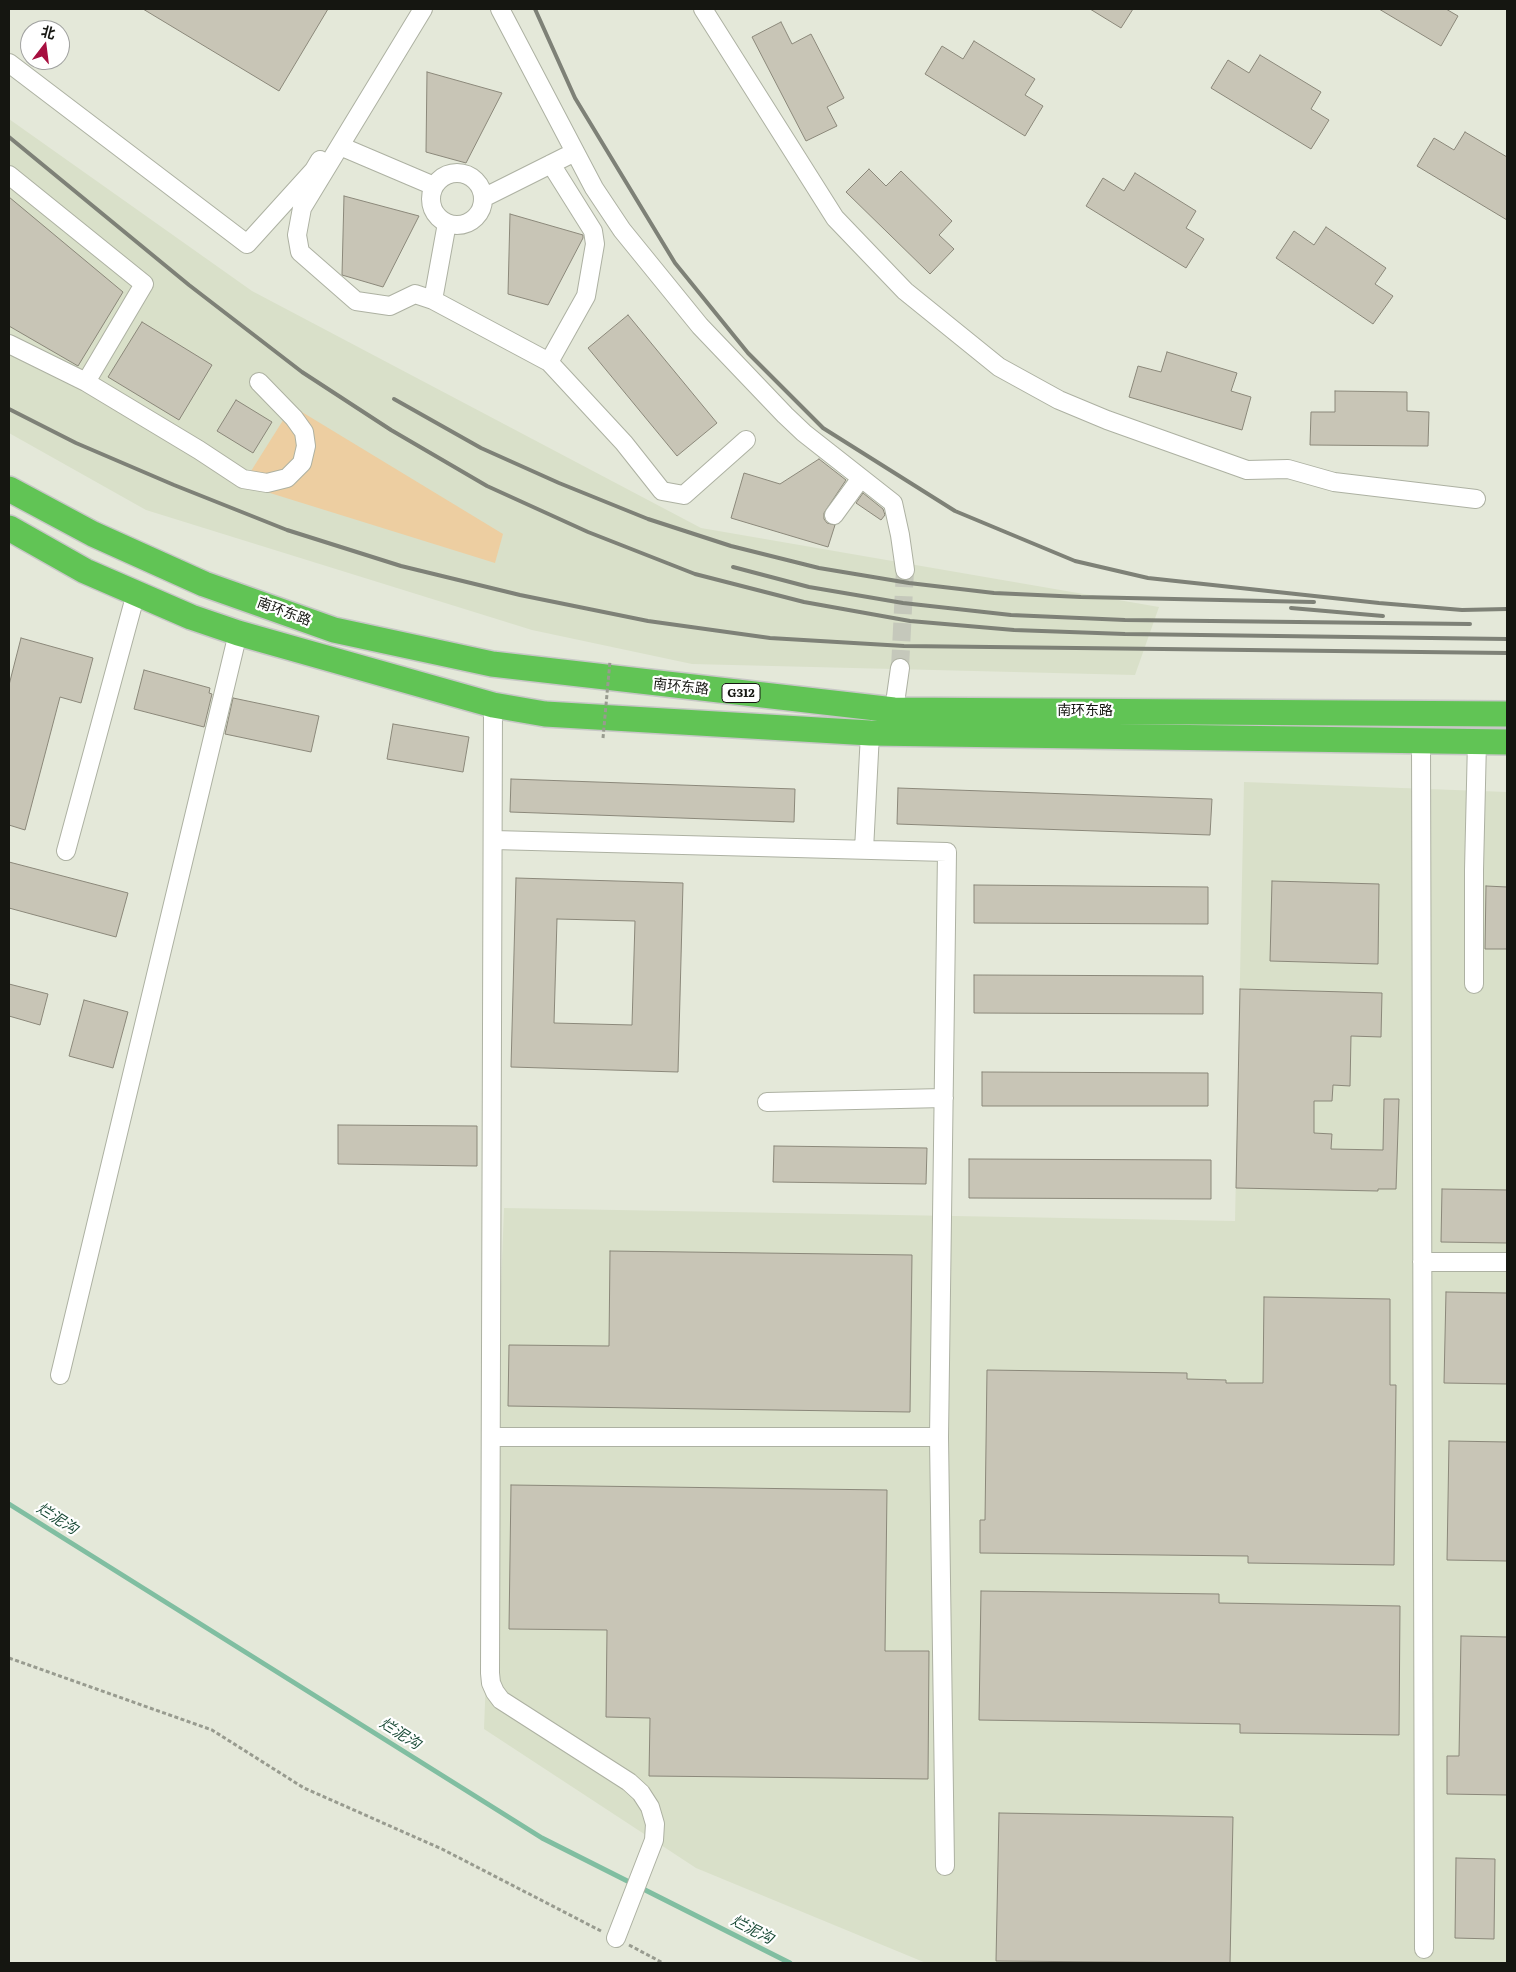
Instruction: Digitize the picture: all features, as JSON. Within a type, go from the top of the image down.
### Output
[{"type":"highway","name":"南环东路","points":[[9,489],[93,534],[204,584],[334,630],[492,664],[894,710],[1507,714]]},
{"type":"highway","name":"南环东路","points":[[9,528],[85,571],[191,617],[238,633],[493,705],[545,714],[870,733],[1507,742]]},
{"type":"street","points":[[9,62],[247,244],[314,170],[408,9]]},
{"type":"street","points":[[423,9],[302,208],[297,235],[300,252],[356,301],[390,306],[414,294],[433,300],[549,362],[624,442],[662,491],[684,495],[746,440]]},
{"type":"street","points":[[500,9],[594,188],[622,230],[700,326],[785,415],[804,433],[893,503],[905,570]]},
{"type":"street","points":[[703,9],[835,218],[905,291],[999,366],[1075,407],[1106,420],[1247,470],[1288,469],[1334,482],[1476,499]]},
{"type":"street","points":[[340,146],[434,186]]},
{"type":"street","points":[[483,198],[575,152]]},
{"type":"street","points":[[549,362],[586,296],[595,244],[593,231],[552,164]]},
{"type":"street","points":[[463,173],[477,182],[483,198],[478,214],[464,224],[446,223],[439,218],[431,203],[431,194],[439,179],[447,175],[463,173]]},
{"type":"street","points":[[9,175],[144,284],[86,382]]},
{"type":"street","points":[[433,300],[446,223]]},
{"type":"street","points":[[9,344],[86,382],[199,450],[243,479],[267,483],[287,478],[302,463],[306,446],[304,432],[294,418],[259,382]]},
{"type":"street","points":[[834,515],[862,478]]},
{"type":"street","points":[[66,851],[136,593]]},
{"type":"street","points":[[60,1375],[238,633]]},
{"type":"street","points":[[894,710],[900,668]]},
{"type":"street","points":[[493,705],[491,1682],[501,1700],[629,1782],[641,1793],[650,1807],[655,1824],[654,1840],[616,1938]]},
{"type":"street","points":[[864,850],[870,733]]},
{"type":"street","points":[[1421,740],[1424,1949]]},
{"type":"street","points":[[1474,984],[1477,741]]},
{"type":"street","points":[[494,840],[947,852],[939,1437],[945,1866]]},
{"type":"street","points":[[767,1102],[944,1098]]},
{"type":"street","points":[[1422,1262],[1507,1262]]},
{"type":"street","points":[[491,1437],[939,1437]]},
{"type":"path","points":[[603,738],[610,661]]},
{"type":"path","points":[[9,1658],[212,1730],[304,1788],[442,1848],[663,1963]]},
{"type":"shaded area","points":[[9,119],[252,291],[701,528],[1159,607],[1135,675],[692,664],[532,630],[146,510],[9,433]]},
{"type":"shaded area","points":[[292,406],[503,534],[495,563],[270,493],[246,479]]},
{"type":"shaded area","points":[[1244,782],[1507,792],[1507,1963],[926,1963],[696,1868],[484,1729],[504,1208],[1235,1221]]},
{"type":"building","points":[[143,9],[328,9],[279,91]]},
{"type":"building","points":[[1090,9],[1133,9],[1121,28]]},
{"type":"building","points":[[1379,9],[1446,9],[1458,16],[1441,46]]},
{"type":"building","points":[[781,22],[792,44],[811,34],[844,98],[827,107],[837,126],[806,141],[752,37]]},
{"type":"building","points":[[974,41],[1035,79],[1025,95],[1043,106],[1025,136],[925,74],[942,46],[963,59]]},
{"type":"building","points":[[1260,55],[1321,92],[1311,109],[1329,120],[1311,149],[1211,88],[1228,60],[1249,73]]},
{"type":"building","points":[[427,72],[502,93],[466,163],[426,152]]},
{"type":"building","points":[[1465,132],[1507,157],[1507,220],[1417,166],[1434,138],[1454,150]]},
{"type":"building","points":[[869,169],[886,186],[901,171],[952,221],[939,235],[954,249],[930,274],[846,192]]},
{"type":"building","points":[[1135,173],[1196,211],[1186,228],[1204,239],[1186,268],[1086,206],[1103,178],[1124,191]]},
{"type":"building","points":[[344,196],[419,216],[383,287],[342,275]]},
{"type":"building","points":[[9,197],[123,292],[78,366],[9,326]]},
{"type":"building","points":[[510,214],[583,235],[548,305],[508,294]]},
{"type":"building","points":[[1326,227],[1386,268],[1375,284],[1393,296],[1373,324],[1276,258],[1294,231],[1314,245]]},
{"type":"building","points":[[628,315],[717,423],[677,456],[588,348]]},
{"type":"building","points":[[142,322],[212,365],[179,420],[108,377]]},
{"type":"building","points":[[1167,352],[1237,373],[1231,391],[1251,397],[1242,430],[1129,397],[1138,366],[1161,372]]},
{"type":"building","points":[[1335,391],[1407,392],[1407,411],[1429,412],[1428,446],[1310,445],[1311,412],[1335,412]]},
{"type":"building","points":[[236,400],[272,422],[253,453],[217,431]]},
{"type":"building","points":[[819,459],[846,480],[824,513],[824,519],[827,523],[835,525],[828,547],[731,518],[744,473],[780,484]]},
{"type":"building","points":[[863,493],[883,509],[885,515],[881,520],[856,503]]},
{"type":"building","points":[[21,638],[93,658],[81,703],[60,697],[25,830],[9,825],[9,685]]},
{"type":"building","points":[[144,670],[210,688],[209,693],[212,694],[204,727],[134,709]]},
{"type":"building","points":[[233,698],[319,716],[311,752],[225,734]]},
{"type":"building","points":[[393,724],[469,737],[463,772],[387,759]]},
{"type":"building","points":[[511,779],[795,789],[794,822],[510,812]]},
{"type":"building","points":[[898,788],[1212,799],[1210,835],[897,824]]},
{"type":"building","points":[[9,862],[128,893],[116,937],[9,908]]},
{"type":"building","points":[[516,878],[683,883],[678,1072],[511,1067]],"holes":[[[557,919],[635,921],[632,1025],[554,1023]]]},
{"type":"building","points":[[1272,881],[1379,884],[1378,964],[1270,961]]},
{"type":"building","points":[[974,885],[1208,887],[1208,924],[974,923]]},
{"type":"building","points":[[1486,886],[1507,887],[1507,949],[1485,949]]},
{"type":"building","points":[[974,975],[1203,976],[1203,1014],[974,1013]]},
{"type":"building","points":[[9,984],[48,994],[40,1025],[9,1016]]},
{"type":"building","points":[[1240,989],[1382,993],[1381,1037],[1351,1036],[1350,1086],[1333,1085],[1332,1101],[1314,1101],[1314,1133],[1332,1134],[1331,1149],[1383,1150],[1384,1099],[1399,1099],[1396,1189],[1378,1189],[1378,1191],[1236,1188]]},
{"type":"building","points":[[84,1000],[128,1012],[113,1068],[69,1056]]},
{"type":"building","points":[[982,1072],[1208,1073],[1208,1106],[982,1106]]},
{"type":"building","points":[[338,1125],[477,1126],[477,1166],[338,1164]]},
{"type":"building","points":[[774,1146],[927,1148],[926,1184],[773,1182]]},
{"type":"building","points":[[969,1159],[1211,1160],[1211,1199],[969,1198]]},
{"type":"building","points":[[1442,1189],[1507,1190],[1507,1243],[1441,1242]]},
{"type":"building","points":[[610,1251],[912,1255],[910,1412],[508,1406],[509,1345],[609,1346]]},
{"type":"building","points":[[1446,1292],[1507,1293],[1507,1384],[1444,1383]]},
{"type":"building","points":[[1264,1297],[1390,1299],[1390,1385],[1396,1385],[1394,1565],[1248,1563],[1248,1556],[980,1553],[980,1520],[985,1520],[987,1370],[1187,1373],[1187,1379],[1226,1380],[1226,1383],[1263,1383]]},
{"type":"building","points":[[1449,1441],[1507,1442],[1507,1561],[1447,1560]]},
{"type":"building","points":[[511,1485],[887,1490],[885,1651],[929,1651],[928,1779],[649,1776],[650,1718],[606,1717],[607,1630],[509,1629]]},
{"type":"building","points":[[981,1591],[1219,1594],[1219,1603],[1400,1606],[1399,1735],[1240,1733],[1240,1724],[979,1720]]},
{"type":"building","points":[[1461,1636],[1507,1637],[1507,1795],[1447,1794],[1447,1756],[1459,1756]]},
{"type":"building","points":[[999,1813],[1233,1817],[1230,1963],[996,1961]]},
{"type":"building","points":[[1456,1858],[1495,1859],[1494,1939],[1455,1938]]},
{"type":"waterway","name":"烂泥沟","points":[[9,1504],[542,1838],[790,1963]]},
{"type":"tunnel","points":[[900,668],[905,570]]},
{"type":"railway","points":[[535,9],[575,98],[675,263],[748,353],[823,428],[955,511],[1075,561],[1148,578],[1379,603],[1462,610],[1507,609]]},
{"type":"railway","points":[[9,137],[189,285],[302,372],[391,430],[487,486],[588,532],[695,574],[804,602],[910,621],[1014,630],[1125,634],[1507,639]]},
{"type":"railway","points":[[394,399],[481,448],[559,483],[648,519],[731,546],[819,568],[909,583],[994,593],[1081,597],[1314,602]]},
{"type":"railway","points":[[9,409],[76,443],[287,530],[401,566],[520,595],[648,621],[770,638],[904,646],[1507,653]]},
{"type":"railway","points":[[733,567],[809,587],[903,603],[1011,615],[1125,620],[1470,624]]},
{"type":"railway","points":[[1291,608],[1383,616]]}]
